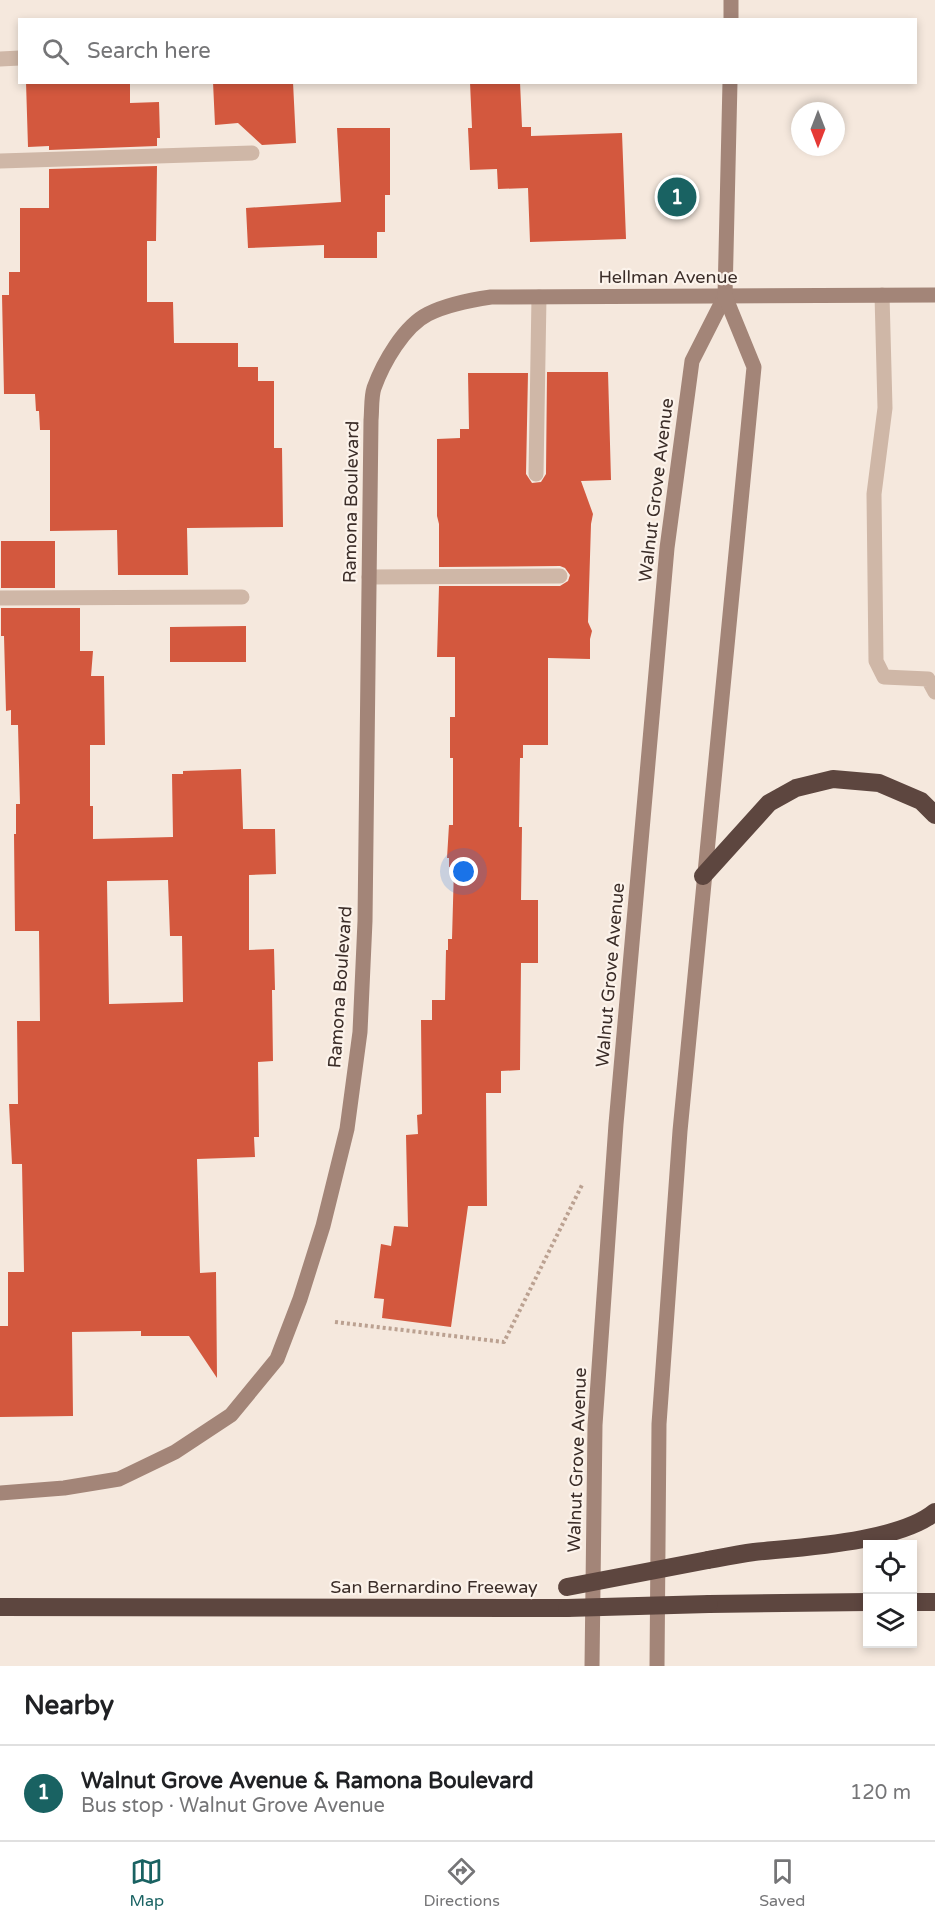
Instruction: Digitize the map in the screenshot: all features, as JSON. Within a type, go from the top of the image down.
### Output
[{"type":"highway","points":[[704,876],[769,803],[796,788],[833,778],[879,783],[921,801],[935,815]]},
{"type":"highway","points":[[532,1608],[567,1587],[751,1552],[846,1542],[898,1530],[935,1512]]},
{"type":"highway","name":"San Bernardino Freeway","points":[[0,1607],[567,1608],[863,1602]]},
{"type":"highway","points":[[917,1602],[935,1602]]},
{"type":"main road","points":[[731,0],[731,18]]},
{"type":"main road","name":"Walnut Grove Avenue","points":[[657,1666],[659,1424],[680,1131],[754,367],[725,297],[730,84]]},
{"type":"main road","name":"Hellman Avenue","points":[[408,330],[428,314],[461,302],[491,297],[935,295]]},
{"type":"main road","name":"Walnut Grove Avenue","points":[[592,1666],[595,1425],[617,1113],[667,548],[692,361],[725,297]]},
{"type":"main road","name":"Ramona Boulevard","points":[[0,1493],[64,1488],[119,1479],[175,1452],[231,1415],[277,1359],[300,1299],[323,1226],[347,1129],[360,1032],[365,921],[371,420],[374,389],[393,350],[408,330]]},
{"type":"lane","points":[[0,59],[18,58]]},
{"type":"lane","points":[[0,161],[252,153]]},
{"type":"lane","points":[[882,295],[885,408],[873,494],[876,661],[884,677],[928,679],[935,692]]},
{"type":"lane","points":[[536,474],[539,297]]},
{"type":"lane","points":[[369,577],[560,576]]},
{"type":"lane","points":[[0,597],[242,597]]},
{"type":"path","points":[[335,1322],[504,1342],[586,1178]]},
{"type":"building","points":[[26,84],[130,84],[130,103],[159,102],[160,138],[157,138],[157,146],[49,150],[49,146],[28,147]]},
{"type":"building","points":[[213,84],[293,84],[296,143],[262,145],[238,123],[215,125]]},
{"type":"building","points":[[470,84],[520,84],[522,127],[531,127],[531,136],[622,133],[626,239],[530,242],[528,188],[498,189],[497,169],[470,170],[468,128],[472,128]]},
{"type":"building","points":[[337,128],[390,128],[390,195],[385,195],[385,232],[377,232],[377,258],[324,258],[324,245],[248,248],[246,208],[341,202]]},
{"type":"building","points":[[157,166],[156,241],[147,241],[147,302],[173,302],[174,343],[238,343],[238,367],[258,367],[258,381],[274,381],[274,448],[282,448],[283,527],[187,528],[188,575],[118,575],[117,530],[50,531],[50,430],[40,430],[35,394],[4,394],[2,295],[9,295],[9,272],[20,272],[20,208],[49,208],[49,169]]},
{"type":"building","points":[[547,372],[608,372],[611,480],[581,481],[593,514],[588,622],[592,631],[590,659],[548,658],[548,745],[523,745],[523,758],[520,758],[521,900],[538,900],[538,963],[521,963],[520,1070],[501,1071],[501,1093],[486,1093],[487,1206],[468,1206],[451,1327],[382,1318],[384,1299],[374,1298],[381,1244],[391,1246],[394,1226],[408,1227],[406,1135],[418,1134],[417,1115],[422,1114],[421,1020],[432,1020],[432,1000],[445,1000],[446,950],[448,950],[448,939],[452,939],[454,867],[449,867],[449,858],[447,858],[449,825],[453,825],[453,758],[450,758],[450,717],[455,717],[455,657],[437,657],[439,586],[560,586],[568,581],[570,575],[565,568],[560,566],[439,567],[437,439],[460,438],[460,429],[469,429],[468,373],[528,373],[526,474],[532,483],[541,482],[546,474]]},
{"type":"building","points":[[1,541],[55,541],[55,588],[1,588]]},
{"type":"building","points":[[1,608],[80,608],[80,651],[93,651],[91,676],[104,676],[105,745],[90,745],[90,806],[93,806],[93,839],[173,837],[172,774],[183,774],[183,771],[241,769],[243,829],[275,829],[276,874],[249,875],[249,950],[274,949],[275,990],[272,990],[273,1061],[258,1062],[259,1137],[254,1137],[255,1157],[197,1159],[200,1273],[216,1272],[217,1378],[189,1336],[141,1336],[141,1331],[72,1332],[73,1416],[0,1417],[0,1326],[8,1326],[8,1272],[24,1272],[22,1164],[12,1164],[9,1104],[18,1104],[17,1021],[40,1021],[39,931],[15,931],[14,834],[16,834],[16,804],[20,804],[18,725],[11,725],[11,710],[6,711],[4,636],[1,636]],"holes":[[[168,880],[170,936],[182,936],[183,1002],[109,1004],[107,881]]]},
{"type":"building","points":[[246,626],[246,662],[170,662],[170,627]]},
{"type":"place","name":"Walnut Grove Avenue & Ramona Boulevard","points":[[677,197]]}]
